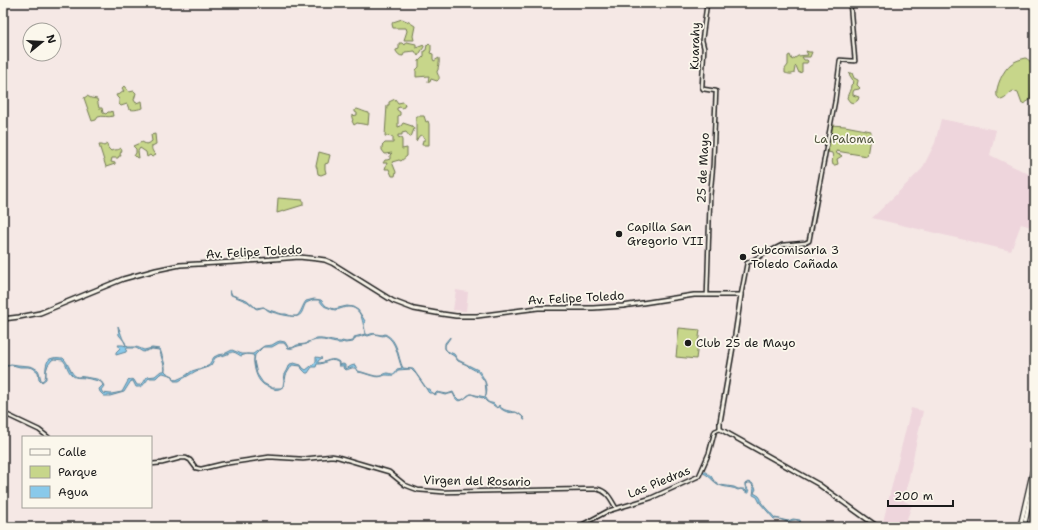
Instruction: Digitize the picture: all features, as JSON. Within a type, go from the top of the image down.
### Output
[{"type":"highway","points":[[1020,527],[1035,461]]},
{"type":"highway","points":[[1024,527],[1035,475]]},
{"type":"main road","name":"Av. Felipe Toledo","points":[[3,319],[40,313],[123,280],[156,270],[185,264],[299,257],[325,260],[332,263],[394,301],[414,309],[456,316],[477,316],[538,308],[594,308],[679,297],[741,295]]},
{"type":"main road","points":[[741,295],[720,429],[818,484],[878,527]]},
{"type":"street","name":"Kuarahy","points":[[707,3],[702,40],[704,48],[702,87],[703,89],[716,91]]},
{"type":"street","points":[[741,295],[747,263],[782,245],[805,244],[808,242],[832,119],[840,60],[856,61],[850,3]]},
{"type":"street","name":"25 de Mayo","points":[[707,295],[710,197],[716,91]]},
{"type":"street","points":[[3,413],[39,430],[47,436]]},
{"type":"street","name":"Las Piedras","points":[[578,527],[616,508],[656,495],[699,476],[709,453],[715,431],[720,429]]},
{"type":"street","name":"Virgen del Rosario","points":[[152,464],[186,458],[190,460],[196,468],[201,469],[222,464],[269,457],[303,459],[332,456],[389,472],[405,485],[418,490],[443,492],[597,489],[606,493],[616,508]]},
{"type":"shaded area","points":[[941,119],[996,130],[990,155],[1035,177],[1035,228],[1021,224],[1011,251],[872,218],[922,169],[935,143]]},
{"type":"shaded area","points":[[456,290],[468,292],[466,311],[453,310]]},
{"type":"shaded area","points":[[911,408],[923,411],[904,501],[912,505],[904,527],[883,527],[882,526]]},
{"type":"green space","points":[[402,19],[415,26],[413,36],[414,40],[404,40],[407,31],[406,28],[393,28],[393,22]]},
{"type":"green space","points":[[406,42],[416,44],[416,48],[424,45],[424,47],[418,56],[415,51],[405,52],[403,56],[400,56],[396,51],[399,49],[399,43],[404,45]]},
{"type":"green space","points":[[429,43],[431,45],[430,53],[433,54],[434,61],[439,58],[437,73],[439,77],[437,81],[431,79],[430,82],[428,82],[429,76],[416,77],[416,70],[419,67],[419,61],[424,56],[424,51]]},
{"type":"green space","points":[[806,51],[812,52],[810,57],[802,57],[804,60],[808,61],[807,63],[802,63],[802,72],[799,73],[796,66],[794,73],[785,73],[785,69],[788,65],[788,56],[790,55],[792,60],[798,56],[808,55]]},
{"type":"green space","points":[[1026,58],[1031,62],[1033,70],[1030,100],[1022,104],[1018,93],[1013,91],[1001,100],[997,96],[997,88],[1003,74],[1008,66],[1018,60]]},
{"type":"green space","points":[[852,73],[854,78],[858,80],[857,85],[860,88],[854,90],[853,92],[853,95],[859,97],[854,103],[850,102],[847,98],[851,85],[854,82],[849,74]]},
{"type":"green space","points":[[124,86],[129,92],[134,91],[136,93],[134,100],[136,103],[142,101],[143,108],[131,110],[127,104],[121,106],[119,104],[119,99],[116,95],[124,91],[122,88]]},
{"type":"green space","points":[[87,96],[97,99],[99,108],[102,108],[103,113],[106,114],[112,111],[113,116],[100,116],[96,120],[92,121],[84,98]]},
{"type":"green space","points":[[395,99],[398,103],[403,102],[405,104],[402,108],[397,108],[400,112],[400,115],[398,116],[398,127],[403,123],[412,126],[414,129],[411,137],[406,132],[402,133],[402,135],[398,135],[398,137],[402,140],[402,149],[407,148],[407,156],[401,161],[399,160],[392,162],[396,172],[395,176],[392,176],[389,169],[385,169],[387,163],[383,163],[385,160],[390,159],[390,155],[392,153],[385,154],[382,150],[382,146],[385,143],[393,143],[393,137],[385,136],[387,105]]},
{"type":"green space","points":[[357,109],[369,113],[368,125],[357,123],[354,125],[352,116],[357,115],[355,110]]},
{"type":"green space","points":[[416,116],[424,116],[426,122],[428,121],[429,145],[422,145],[425,138],[421,135],[416,141]]},
{"type":"green space","name":"La Paloma","points":[[831,125],[871,131],[867,156],[836,151],[837,154],[842,156],[837,159],[838,164],[833,165],[832,153],[826,150]]},
{"type":"green space","points":[[155,134],[156,144],[152,146],[152,148],[156,155],[152,157],[150,155],[147,157],[146,152],[140,148],[138,151],[139,158],[134,156],[136,149],[133,146],[142,142],[146,144],[151,142],[151,135]]},
{"type":"green space","points":[[107,144],[111,151],[121,148],[122,150],[120,154],[121,156],[118,158],[112,158],[111,162],[115,164],[106,167],[99,145],[104,146]]},
{"type":"green space","points":[[319,152],[330,155],[328,163],[325,164],[326,173],[321,175],[318,174],[316,166]]},
{"type":"green space","points":[[278,198],[303,200],[303,205],[277,213]]},
{"type":"green space","name":"Club 25 de Mayo","points":[[679,328],[700,330],[696,359],[676,357]]},
{"type":"water","points":[[230,290],[232,295],[247,300],[256,308],[263,307],[257,309],[255,308],[248,302],[231,295]]},
{"type":"water","points":[[314,299],[321,300],[326,306],[334,309],[347,306],[353,307],[358,310],[365,321],[364,326],[366,334],[374,334],[356,337],[353,342],[345,343],[324,340],[312,341],[316,339],[341,342],[353,341],[354,337],[365,334],[361,316],[353,308],[346,307],[334,310],[323,305],[319,300],[313,300],[306,303],[301,314],[297,316],[306,301]]},
{"type":"water","points":[[265,308],[291,316],[288,316],[269,311]]},
{"type":"water","points":[[118,326],[119,328],[123,340],[119,335]]},
{"type":"water","points":[[375,334],[385,334],[393,341],[403,368],[413,369],[427,389],[430,389],[433,393],[428,392],[411,369],[398,370],[396,374],[393,375],[375,377],[358,372],[355,368],[345,370],[343,368],[344,366],[339,366],[338,362],[332,360],[339,362],[339,365],[345,365],[345,369],[355,365],[358,371],[375,376],[381,376],[386,373],[393,374],[397,369],[402,368],[392,341],[385,335]]},
{"type":"water","points":[[280,341],[285,342],[288,347],[292,348],[288,348],[284,343],[279,343],[272,347],[263,347],[255,355],[254,361],[253,355],[247,354],[253,354],[264,346],[272,345]]},
{"type":"water","points":[[307,342],[307,344],[292,348],[297,345],[306,344]]},
{"type":"water","points":[[126,344],[128,347],[136,347],[144,350],[152,348],[160,349],[165,369],[159,350],[152,349],[143,352],[136,348],[127,348],[126,352],[116,355],[116,352],[120,348],[118,345],[126,346]]},
{"type":"water","points":[[232,350],[242,354],[247,354],[241,356],[233,352],[217,357],[208,367],[196,371],[179,381],[174,381],[173,376],[176,380],[192,371],[208,366],[214,357],[218,355]]},
{"type":"water","points":[[447,351],[454,354],[458,360],[478,370],[484,379],[487,387],[486,394],[485,382],[478,372],[458,361]]},
{"type":"water","points":[[316,357],[322,358],[318,361],[318,363],[332,360],[320,364],[317,364],[316,367],[312,367],[308,373],[302,369],[301,366],[292,365],[286,375],[284,386],[280,389],[274,389],[264,385],[258,379],[254,361],[257,374],[263,383],[272,388],[281,388],[290,364],[294,363],[301,365],[306,370],[315,363]]},
{"type":"water","points":[[63,358],[75,376],[99,380],[102,382],[104,386],[101,390],[103,393],[111,394],[122,392],[130,379],[134,380],[137,385],[141,385],[147,377],[155,376],[165,369],[167,373],[173,376],[163,373],[156,378],[149,378],[143,386],[139,387],[136,387],[133,381],[131,381],[124,392],[104,396],[99,389],[103,385],[101,382],[74,377],[63,360],[54,359],[48,365],[46,371],[46,367],[50,359]]},
{"type":"water","points":[[11,364],[33,367],[38,370],[41,380],[43,380],[46,376],[46,379],[42,382],[39,379],[38,372],[33,368],[12,365],[3,366]]},
{"type":"water","points":[[437,392],[447,394],[453,392],[459,400],[471,394],[461,401],[457,400],[453,393],[445,395],[438,393],[435,395],[433,393],[435,394]]},
{"type":"water","points":[[471,394],[486,396],[486,400],[494,404],[497,408],[483,398]]},
{"type":"water","points":[[499,405],[505,410],[515,412],[506,412],[499,406],[497,408]]},
{"type":"water","points":[[704,471],[720,485],[741,489],[738,490],[719,485],[703,473]]},
{"type":"water","points":[[748,482],[752,483],[756,489],[754,493],[759,496],[761,502],[775,518],[788,521],[793,519],[800,520],[801,527],[800,522],[797,520],[787,522],[774,519],[760,503],[757,497],[753,495],[754,488],[751,483],[745,484]]},
{"type":"water","points":[[745,484],[749,493],[747,493],[741,489],[744,489],[747,492]]},
{"type":"place","name":"Capilla San Gregorio VII","points":[[619,234]]},
{"type":"place","name":"Subcomisaria 3 Toledo Cañada","points":[[743,257]]},
{"type":"place","name":"Club 25 de Mayo","points":[[688,343]]}]
